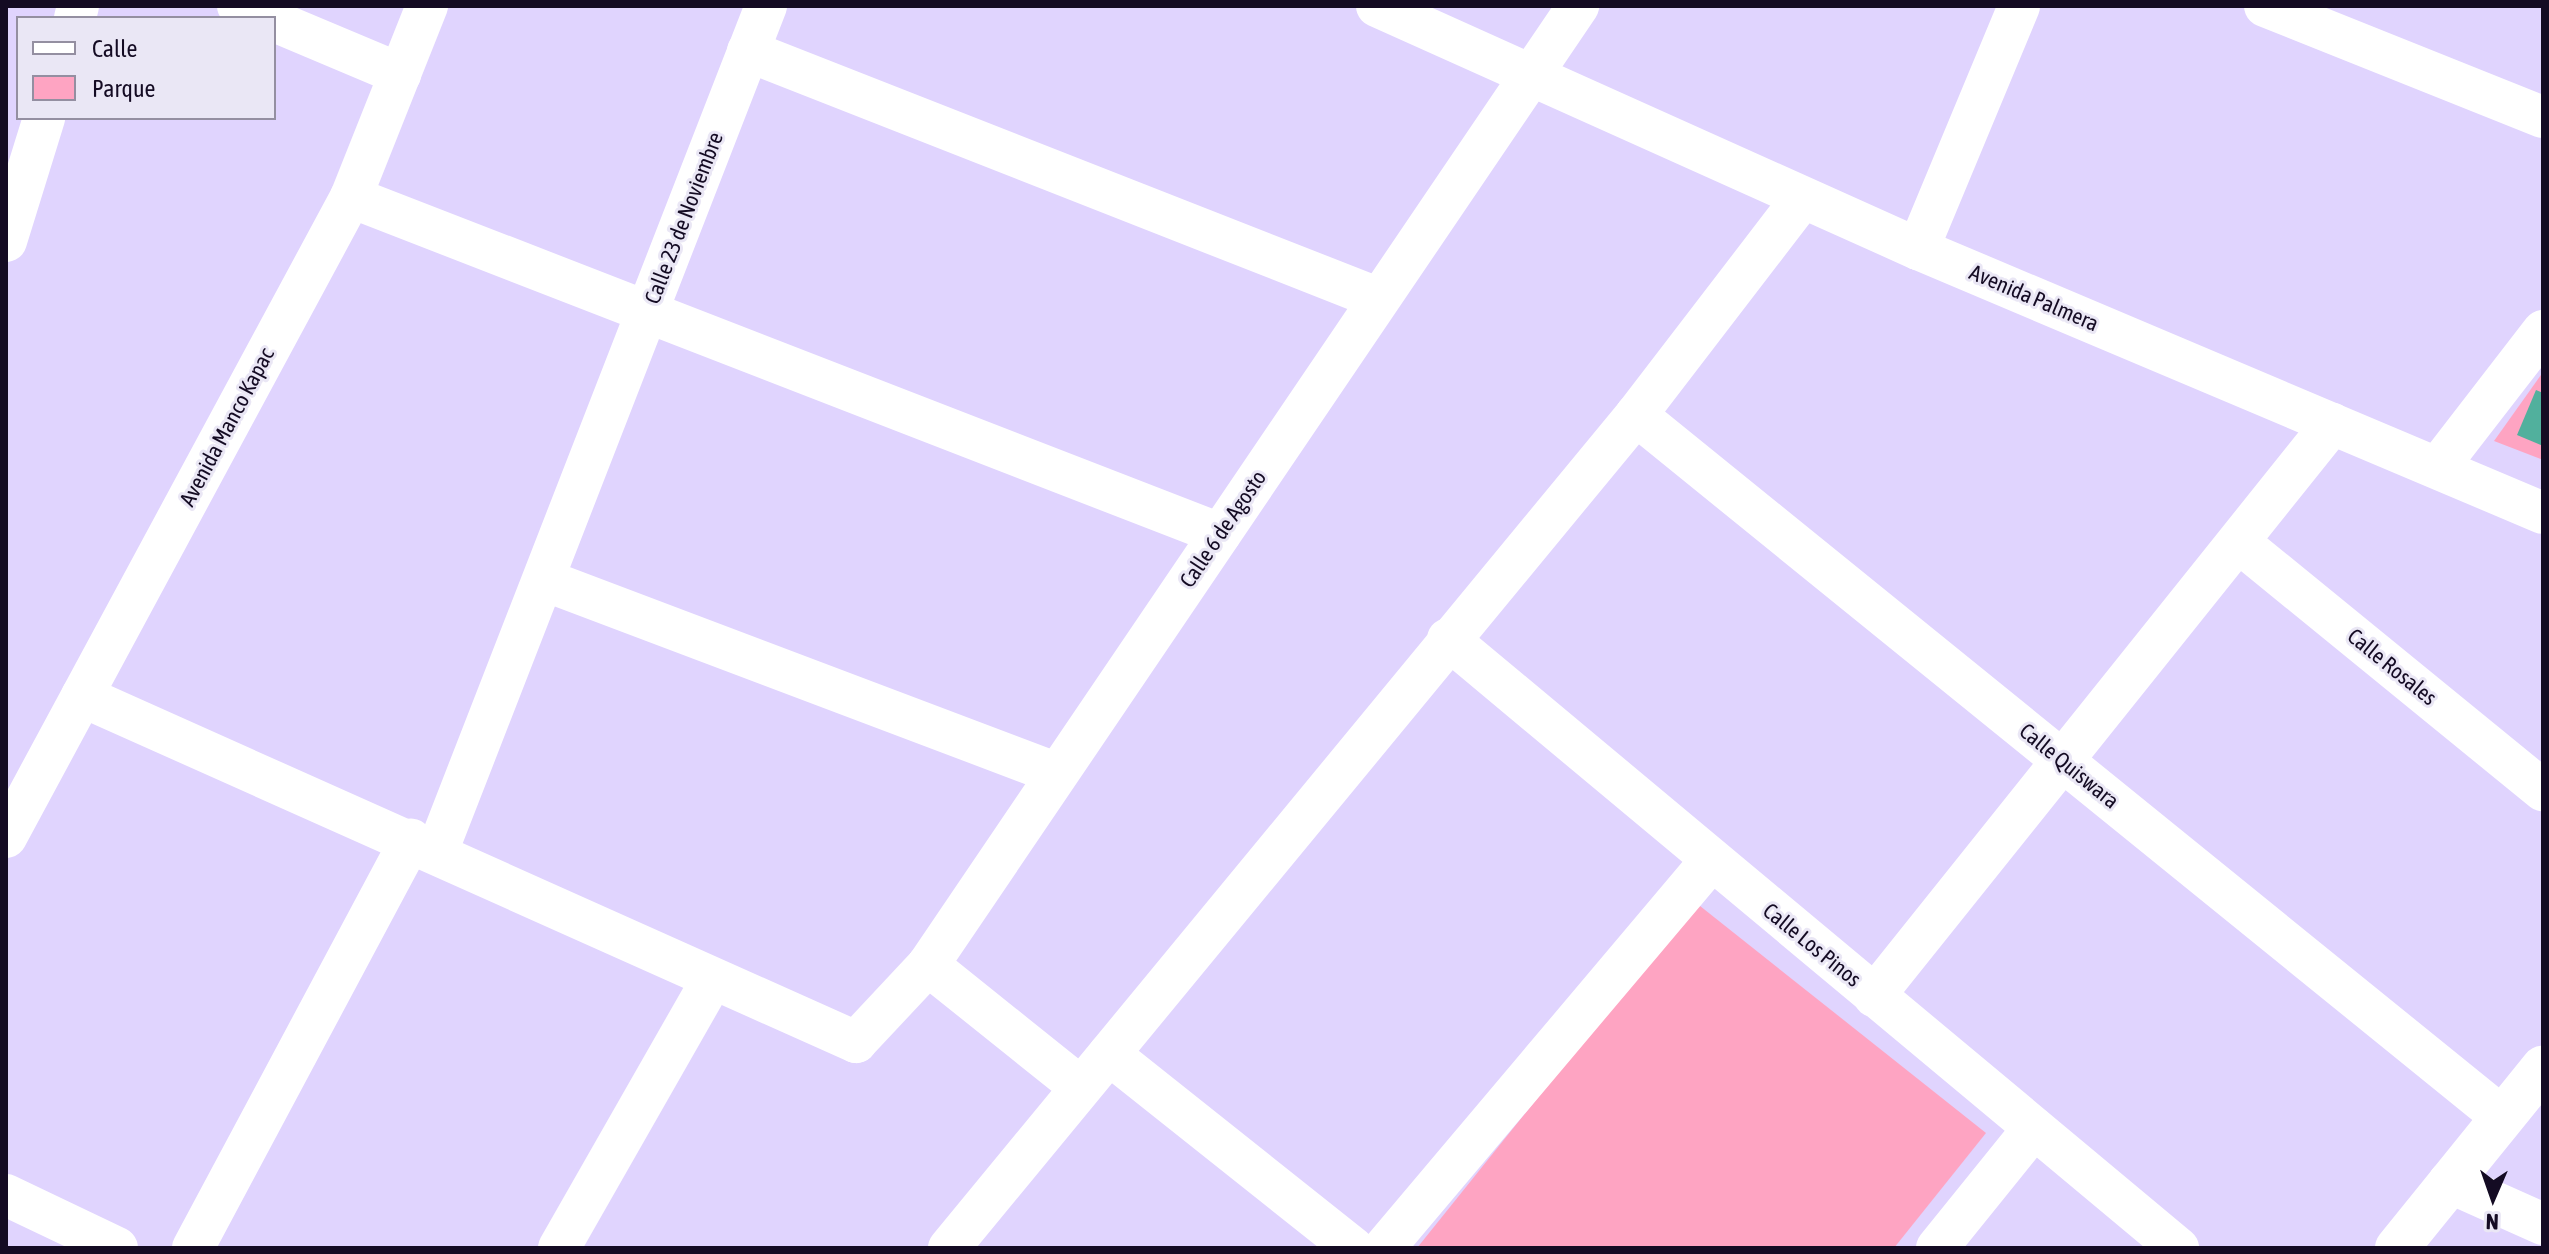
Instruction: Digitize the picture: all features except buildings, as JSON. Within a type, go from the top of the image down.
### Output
[{"type":"street","points":[[238,6],[261,16]]},
{"type":"street","name":"Avenida Manco Kapac","points":[[6,837],[351,197],[427,6]]},
{"type":"street","name":"Calle 23 de Noviembre","points":[[351,197],[648,312],[766,6]]},
{"type":"street","name":"Avenida Palmera","points":[[1377,6],[1531,70],[1802,199],[2543,513]]},
{"type":"street","name":"Calle 6 de Agosto","points":[[712,980],[856,1042],[928,965],[1531,70],[1578,6]]},
{"type":"street","points":[[1918,249],[2019,6]]},
{"type":"street","points":[[2265,6],[2543,117]]},
{"type":"street","points":[[276,22],[400,74]]},
{"type":"street","points":[[748,51],[1377,298]]},
{"type":"street","points":[[6,241],[43,120]]},
{"type":"street","points":[[949,1248],[1079,1086],[1109,1054],[1448,639],[1636,415],[1802,199]]},
{"type":"street","points":[[193,1248],[424,844],[547,581],[648,312],[1220,534]]},
{"type":"street","points":[[2438,467],[2543,331]]},
{"type":"street","name":"Calle Quiswara","points":[[1636,415],[2502,1117]]},
{"type":"street","points":[[1874,996],[2062,760],[2241,544],[2332,424]]},
{"type":"street","name":"Calle Rosales","points":[[2241,544],[2543,790]]},
{"type":"street","points":[[547,581],[1055,773]]},
{"type":"street","name":"Calle Los Pinos","points":[[1448,639],[1709,863],[2178,1248]]},
{"type":"street","points":[[82,696],[424,844],[712,980],[559,1248]]},
{"type":"street","points":[[1384,1248],[1709,863]]},
{"type":"street","points":[[928,965],[1079,1086]]},
{"type":"street","points":[[1109,1054],[1353,1248]]},
{"type":"street","points":[[2397,1248],[2543,1068]]},
{"type":"street","points":[[1937,1248],[2034,1128]]},
{"type":"street","points":[[2449,1182],[2543,1224]]},
{"type":"street","points":[[6,1195],[117,1248]]},
{"type":"green space","points":[[2543,372],[2543,460],[2494,441]]},
{"type":"green space","points":[[1695,902],[1986,1133],[1894,1248],[1417,1248]]}]
